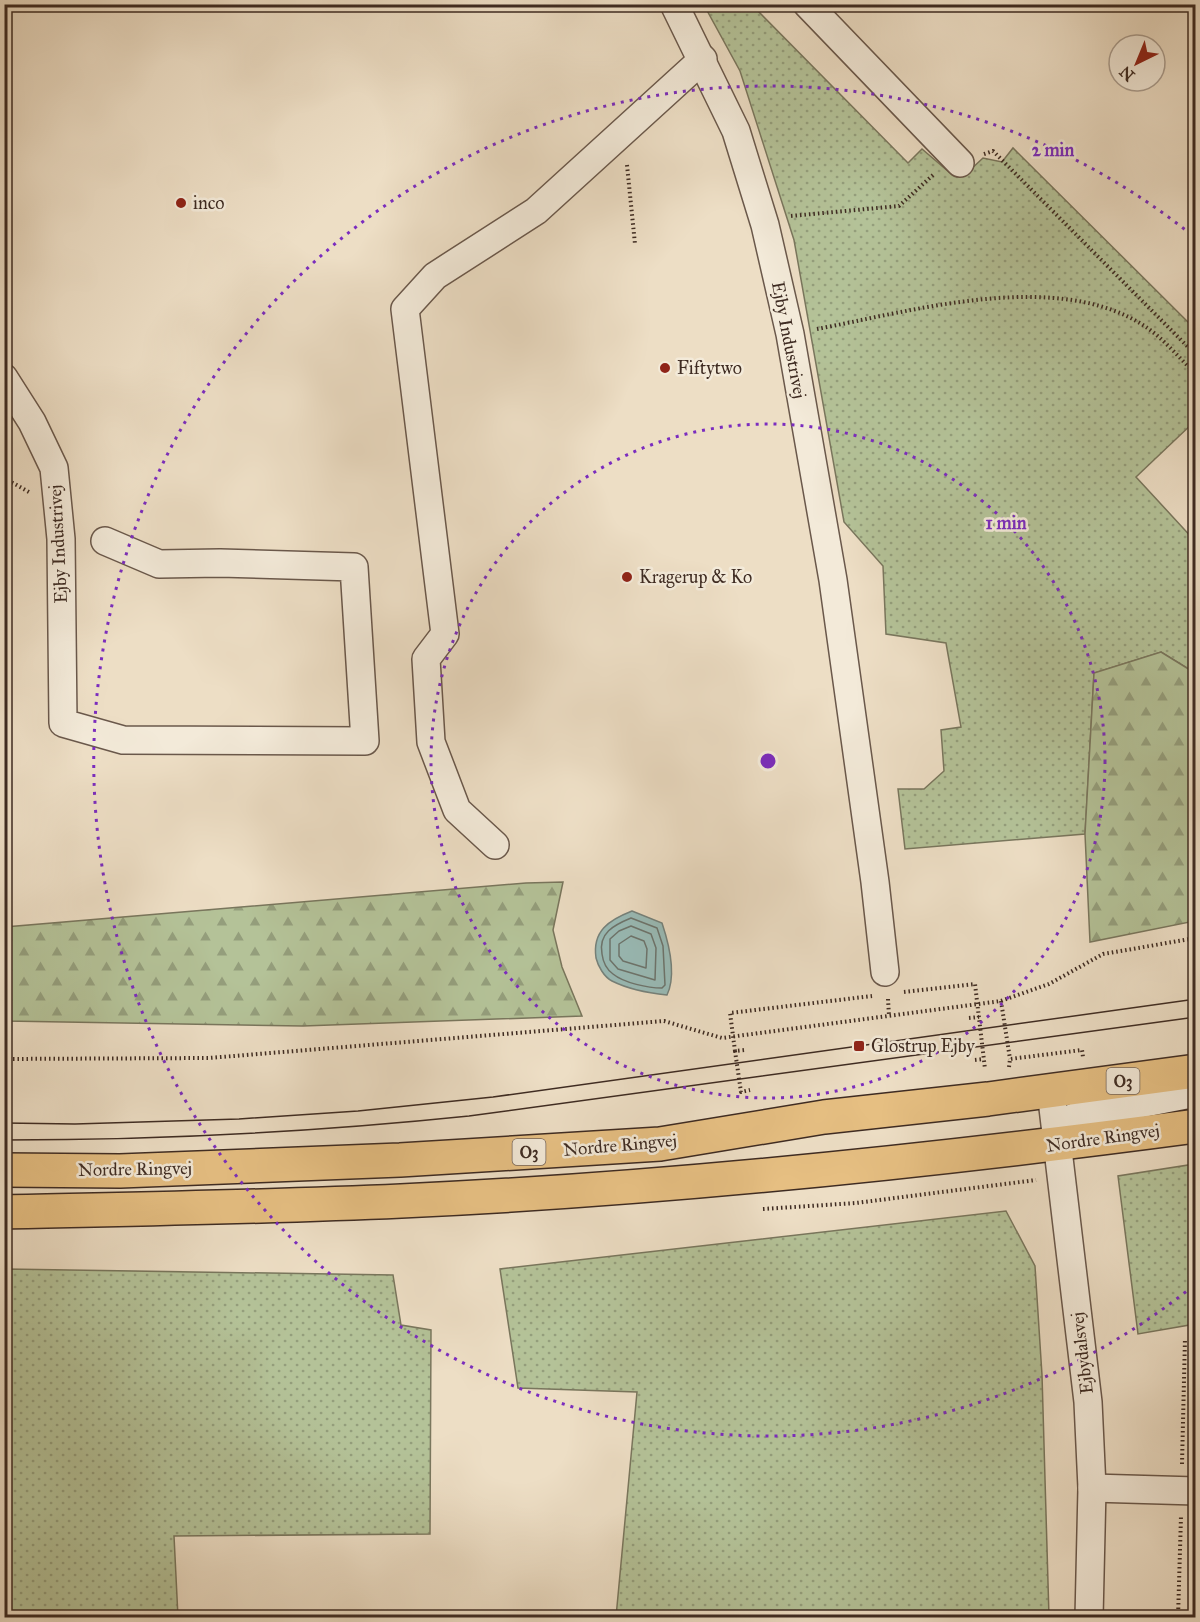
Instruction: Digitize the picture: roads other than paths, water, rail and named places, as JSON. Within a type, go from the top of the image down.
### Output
[{"type":"main road","name":"Nordre Ringvej","points":[[4,1170],[120,1171],[201,1168],[400,1160],[660,1144],[824,1117],[988,1099],[1196,1071]]},
{"type":"main road","name":"Nordre Ringvej","points":[[4,1212],[414,1200],[721,1179],[1056,1145],[1196,1126]]},
{"type":"street","name":"Ejby Industrivej","points":[[674,4],[703,59],[736,131],[765,225],[790,334],[833,580],[875,882],[883,987]]},
{"type":"street","points":[[807,4],[956,160]]},
{"type":"street","points":[[495,844],[457,810],[431,742],[426,659],[445,634],[405,309],[435,276],[536,211],[703,59]]},
{"type":"street","name":"Ejby Industrivej","points":[[4,378],[32,422],[54,468],[61,539],[63,723],[123,740],[365,741],[354,567],[220,562],[159,564],[105,541]]},
{"type":"street","name":"Ejbydalsvej","points":[[1051,1091],[1088,1402],[1092,1488],[1089,1617]]},
{"type":"street","points":[[1056,1145],[1074,1117],[1196,1093]]},
{"type":"street","points":[[1092,1488],[1188,1491]]},
{"type":"water","points":[[632,911],[662,923],[672,969],[667,995],[618,984],[606,977],[598,964],[595,949],[600,934],[609,923]]},
{"type":"tram line","points":[[4,1123],[75,1124],[239,1119],[358,1111],[493,1097],[1196,999]]},
{"type":"tram line","points":[[4,1140],[237,1134],[469,1116],[1196,1017]]},
{"type":"place","name":"inco","points":[[181,203]]},
{"type":"place","name":"Fiftytwo","points":[[665,368]]},
{"type":"place","name":"Kragerup & Ko","points":[[627,577]]},
{"type":"place","name":"Glostrup Ejby","points":[[859,1046]]}]
